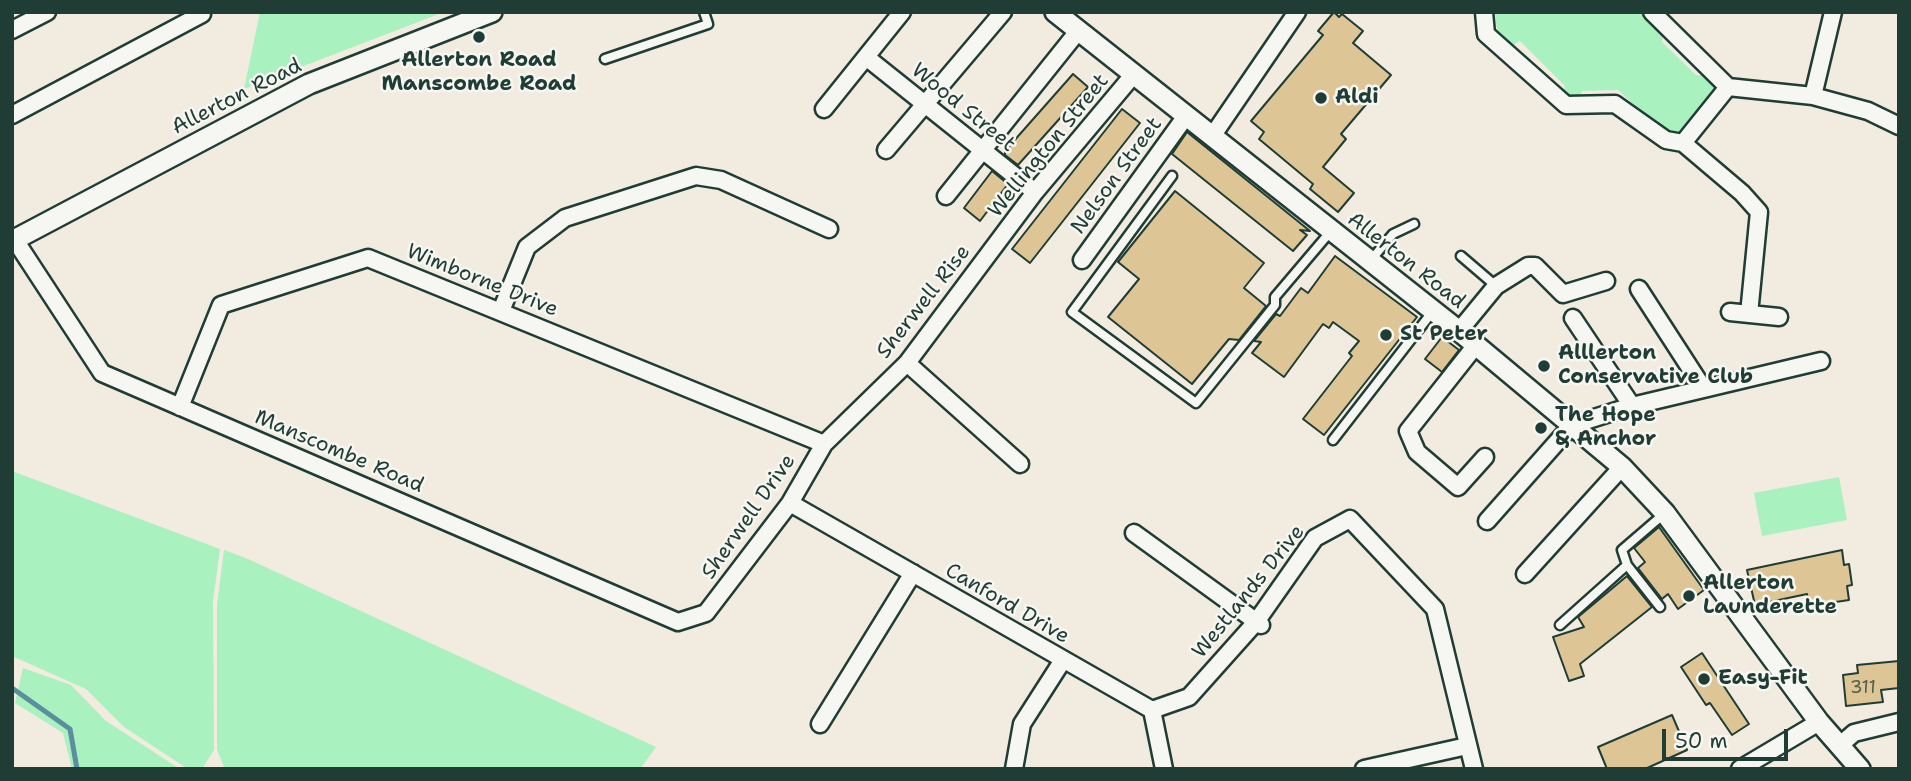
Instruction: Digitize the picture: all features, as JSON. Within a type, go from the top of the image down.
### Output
[{"type":"street","points":[[12,30],[47,12]]},
{"type":"street","name":"Allerton Road","points":[[13,241],[309,84],[492,12]]},
{"type":"street","points":[[824,109],[902,12]]},
{"type":"street","points":[[886,149],[1003,12]]},
{"type":"street","name":"Allerton Road","points":[[1055,12],[1460,331],[1622,467],[1665,513],[1819,722],[1860,769]]},
{"type":"street","points":[[1213,135],[1297,12]]},
{"type":"street","points":[[1485,12],[1486,34],[1566,105],[1615,104],[1666,140],[1684,143],[1742,193],[1759,212],[1749,314]]},
{"type":"street","points":[[1652,12],[1728,87],[1813,96],[1868,111],[1899,126]]},
{"type":"street","points":[[1813,96],[1833,12]]},
{"type":"street","points":[[12,115],[202,14]]},
{"type":"street","points":[[946,196],[1079,30]]},
{"type":"street","name":"Wood Street","points":[[866,57],[1035,192]]},
{"type":"street","name":"Wellington Street","points":[[996,244],[1035,192],[1134,74]]},
{"type":"street","points":[[1684,143],[1728,87]]},
{"type":"street","name":"Nelson Street","points":[[1082,260],[1186,116]]},
{"type":"street","points":[[501,311],[527,247],[565,218],[696,176],[721,180],[829,229]]},
{"type":"street","name":"Manscombe Road","points":[[13,241],[102,373],[678,622],[706,613]]},
{"type":"street","name":"Sherwell Rise","points":[[824,444],[907,363],[996,244]]},
{"type":"street","name":"Wimborne Drive","points":[[180,407],[220,305],[368,258],[824,444]]},
{"type":"street","points":[[1460,331],[1496,286],[1528,266],[1535,266],[1563,294],[1606,281]]},
{"type":"street","points":[[1639,289],[1703,388]]},
{"type":"street","points":[[1730,312],[1779,317]]},
{"type":"street","points":[[1573,317],[1632,406]]},
{"type":"street","points":[[1476,345],[1408,431],[1417,452],[1458,487],[1485,457]]},
{"type":"street","points":[[1487,522],[1572,425],[1632,406],[1821,361]]},
{"type":"street","points":[[907,363],[1020,464]]},
{"type":"street","name":"Sherwell Drive","points":[[706,613],[790,503],[824,444]]},
{"type":"street","points":[[1525,574],[1622,467]]},
{"type":"street","name":"Canford Drive","points":[[790,503],[1152,710]]},
{"type":"street","name":"Westlands Drive","points":[[1152,710],[1189,696],[1258,623],[1315,538],[1350,519],[1435,609],[1474,769]]},
{"type":"street","points":[[1134,533],[1258,623]]},
{"type":"street","points":[[820,724],[913,573]]},
{"type":"street","points":[[1014,769],[1022,724],[1063,660]]},
{"type":"street","points":[[1152,710],[1164,769]]},
{"type":"street","points":[[1740,769],[1819,722]]},
{"type":"street","points":[[1839,746],[1854,733],[1899,722]]},
{"type":"street","points":[[1364,769],[1467,746]]},
{"type":"lane","points":[[606,59],[708,24],[704,12]]},
{"type":"lane","points":[[1172,176],[1072,312],[1196,403],[1275,305],[1275,297],[1331,231]]},
{"type":"lane","points":[[1370,261],[1393,234],[1414,224]]},
{"type":"lane","points":[[1461,256],[1496,286]]},
{"type":"lane","points":[[1333,440],[1433,311]]},
{"type":"lane","points":[[1660,607],[1627,565],[1622,550],[1665,513]]},
{"type":"lane","points":[[1560,625],[1627,565]]},
{"type":"green space","points":[[260,12],[444,12],[244,89]]},
{"type":"green space","points":[[1495,12],[1644,12],[1663,30],[1662,42],[1696,75],[1711,76],[1716,86],[1714,95],[1680,133],[1673,135],[1666,134],[1618,90],[1582,91],[1578,99],[1572,99],[1563,92],[1565,86],[1520,41],[1513,45],[1497,30]]},
{"type":"green space","points":[[12,471],[220,549],[213,601],[214,750],[202,769],[188,769],[124,727],[86,689],[12,656]]},
{"type":"green space","points":[[1839,477],[1847,520],[1762,536],[1754,493]]},
{"type":"green space","points":[[224,550],[656,747],[640,769],[225,769],[217,750],[217,605]]},
{"type":"green space","points":[[23,668],[71,685],[106,721],[180,769],[72,769],[63,733],[15,703]]},
{"type":"building","name":"Aldi","points":[[1334,12],[1339,17],[1342,14],[1363,31],[1353,43],[1391,75],[1341,134],[1346,139],[1323,167],[1354,193],[1338,212],[1310,189],[1313,184],[1259,139],[1264,132],[1251,121],[1323,35],[1318,31]]},
{"type":"building","points":[[1073,74],[1088,87],[1018,165],[1005,155],[1005,151]]},
{"type":"building","points":[[1122,109],[1140,123],[1030,263],[1012,249]]},
{"type":"building","points":[[1187,132],[1310,231],[1300,230],[1307,235],[1293,251],[1172,154]]},
{"type":"building","points":[[992,171],[1008,184],[980,221],[964,208]]},
{"type":"building","points":[[1175,191],[1264,263],[1244,288],[1266,306],[1239,340],[1229,339],[1192,384],[1108,317],[1139,279],[1118,262]]},
{"type":"building","points":[[1335,256],[1417,317],[1324,435],[1303,419],[1352,356],[1349,353],[1359,341],[1333,322],[1329,328],[1323,324],[1284,377],[1252,353],[1261,342],[1254,341],[1276,314],[1280,316],[1301,288],[1308,293]]},
{"type":"building","points":[[1442,337],[1459,350],[1442,372],[1425,359]]},
{"type":"building","points":[[1659,527],[1704,590],[1678,609],[1668,594],[1662,599],[1638,568],[1645,562],[1634,548]]},
{"type":"building","points":[[1842,550],[1844,565],[1849,564],[1852,585],[1847,586],[1849,600],[1809,606],[1807,594],[1755,605],[1747,570]]},
{"type":"building","points":[[1627,576],[1652,607],[1580,664],[1584,676],[1569,681],[1553,637],[1584,627],[1578,617]]},
{"type":"building","points":[[1702,653],[1749,724],[1732,735],[1710,703],[1706,705],[1681,667]]},
{"type":"building","points":[[1899,661],[1899,688],[1881,690],[1883,702],[1846,706],[1843,675],[1858,673],[1857,665]]},
{"type":"building","points":[[1672,715],[1687,750],[1645,769],[1607,769],[1598,747]]},
{"type":"waterway","points":[[12,688],[70,729],[77,769]]},
{"type":"place","name":"Allerton Road Manscombe Road","points":[[479,37]]},
{"type":"place","name":"Aldi","points":[[1321,98]]},
{"type":"place","name":"St Peter","points":[[1386,335]]},
{"type":"place","name":"Alllerton Conservative Club","points":[[1544,366]]},
{"type":"place","name":"The Hope & Anchor","points":[[1541,428]]},
{"type":"place","name":"Allerton Launderette","points":[[1689,596]]},
{"type":"place","name":"Easy-Fit","points":[[1704,679]]}]
